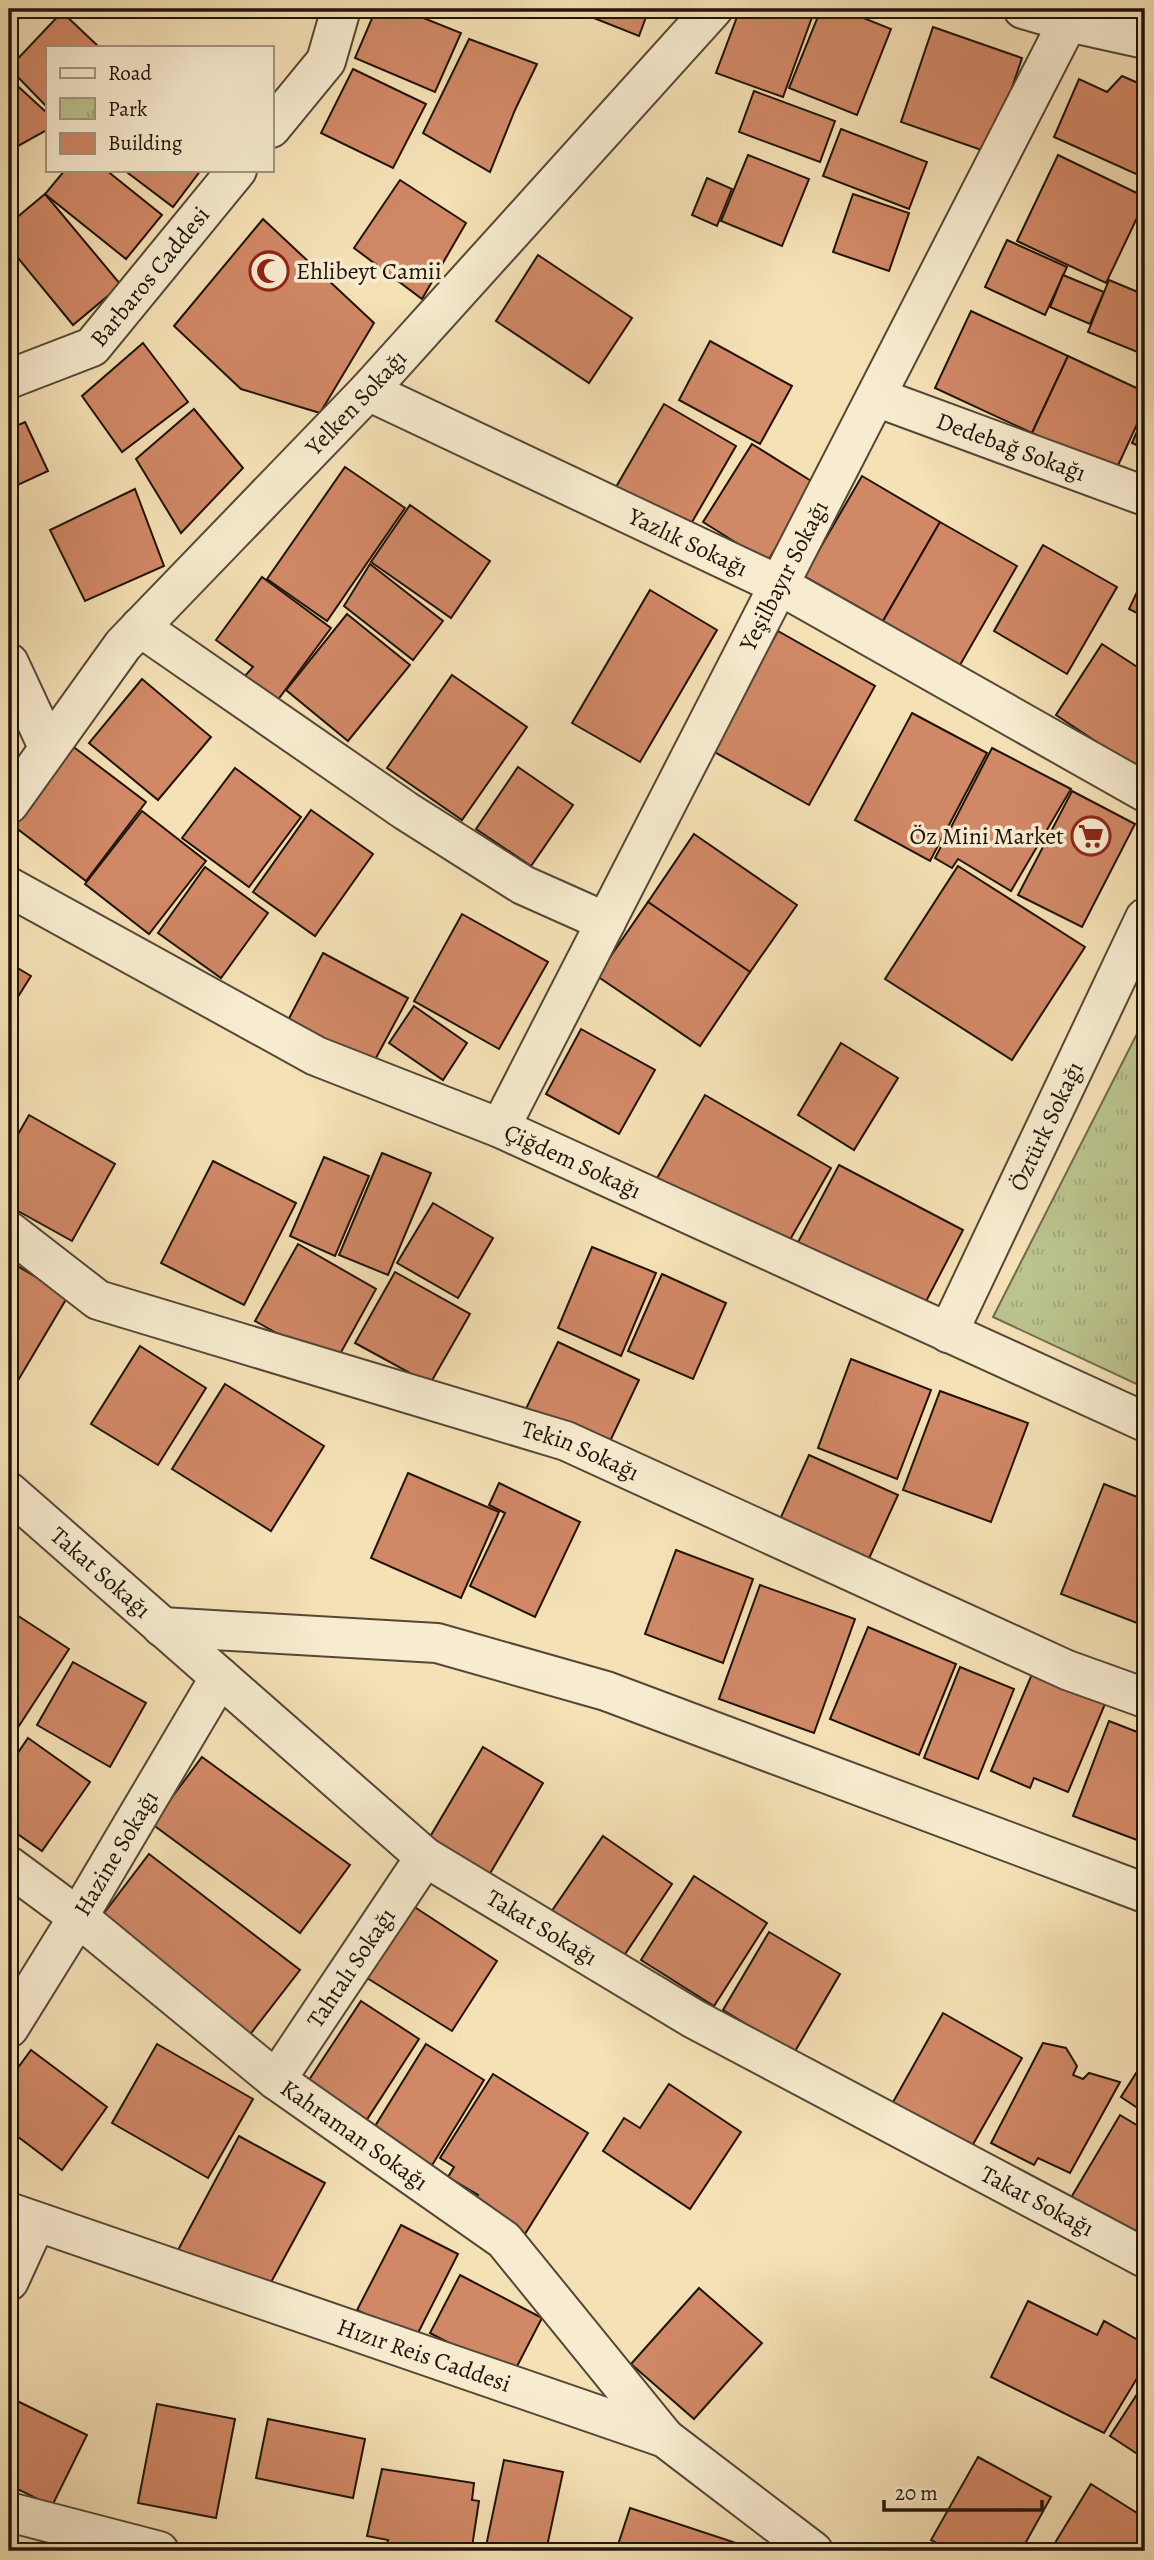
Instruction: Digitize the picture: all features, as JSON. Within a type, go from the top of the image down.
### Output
[{"type":"street","points":[[273,126],[326,61],[341,9]]},
{"type":"street","name":"Yelken Sokağı","points":[[9,804],[122,645],[368,391],[713,9]]},
{"type":"street","points":[[1023,9],[1145,39]]},
{"type":"street","name":"Yeşilbayır Sokağı","points":[[500,1128],[1068,22]]},
{"type":"street","name":"Barbaros Caddesi","points":[[9,379],[92,347],[235,172]]},
{"type":"street","name":"Yazlık Sokağı","points":[[368,391],[779,585],[1145,792]]},
{"type":"street","name":"Dedebağ Sokağı","points":[[876,397],[1145,496]]},
{"type":"street","points":[[140,627],[418,819],[523,885],[606,922]]},
{"type":"street","points":[[9,663],[48,747]]},
{"type":"street","name":"Çiğdem Sokağı","points":[[9,887],[316,1056],[500,1128],[1145,1423]]},
{"type":"street","name":"Öztürk Sokağı","points":[[948,1332],[1145,918]]},
{"type":"street","name":"Tekin Sokağı","points":[[9,1231],[97,1300],[566,1441],[1067,1670],[1145,1698]]},
{"type":"street","name":"Takat Sokağı","points":[[9,1492],[425,1857],[694,2019],[1145,2258]]},
{"type":"street","points":[[162,1627],[437,1643],[606,1691],[1145,1893]]},
{"type":"street","name":"Hazine Sokağı","points":[[9,2028],[220,1677]]},
{"type":"street","name":"Tahtalı Sokağı","points":[[276,2080],[425,1857]]},
{"type":"street","name":"Kahraman Sokağı","points":[[9,1866],[78,1917],[276,2080],[504,2240],[665,2438]]},
{"type":"street","points":[[9,2281],[22,2217]]},
{"type":"street","name":"Hızır Reis Caddesi","points":[[22,2217],[665,2438],[813,2551]]},
{"type":"street","points":[[9,2512],[159,2551]]},
{"type":"green space","points":[[1145,1018],[1145,1388],[993,1317]]},
{"type":"building","points":[[376,9],[401,9],[461,33],[435,92],[355,58]]},
{"type":"building","points":[[571,9],[649,9],[639,36]]},
{"type":"building","points":[[740,9],[815,9],[783,97],[716,73]]},
{"type":"building","points":[[821,9],[841,9],[891,29],[857,115],[789,88]]},
{"type":"building","points":[[62,12],[98,46],[46,46],[46,106],[9,68]]},
{"type":"building","points":[[933,27],[1022,58],[990,153],[901,122]]},
{"type":"building","points":[[469,39],[537,64],[490,172],[423,133]]},
{"type":"building","points":[[353,69],[426,104],[393,168],[321,133]]},
{"type":"building","points":[[1122,76],[1145,86],[1145,178],[1054,137],[1079,79],[1107,92]]},
{"type":"building","points":[[9,78],[46,112],[46,131],[9,151]]},
{"type":"building","points":[[754,91],[835,121],[820,162],[739,132]]},
{"type":"building","points":[[841,129],[927,162],[909,209],[823,176]]},
{"type":"building","points":[[748,155],[809,179],[782,246],[721,221]]},
{"type":"building","points":[[1058,155],[1145,197],[1106,283],[1017,241]]},
{"type":"building","points":[[63,172],[108,172],[162,215],[126,259],[45,194]]},
{"type":"building","points":[[127,172],[199,172],[173,207]]},
{"type":"building","points":[[707,178],[732,189],[717,226],[692,215]]},
{"type":"building","points":[[400,180],[466,223],[422,299],[354,248]]},
{"type":"building","points":[[45,194],[121,285],[73,325],[9,247],[9,224]]},
{"type":"building","points":[[853,194],[909,213],[889,271],[833,252]]},
{"type":"building","name":"Ehlibeyt Camii","points":[[263,219],[374,323],[320,413],[241,389],[174,326]]},
{"type":"building","points":[[1007,240],[1067,267],[1045,315],[985,287]]},
{"type":"building","points":[[538,255],[632,318],[589,383],[496,321]]},
{"type":"building","points":[[1063,275],[1104,292],[1090,324],[1050,307]]},
{"type":"building","points":[[1109,280],[1145,295],[1145,355],[1088,332]]},
{"type":"building","points":[[971,311],[1068,356],[1032,433],[935,388]]},
{"type":"building","points":[[710,341],[792,386],[760,444],[679,400]]},
{"type":"building","points":[[143,343],[188,402],[122,452],[82,396]]},
{"type":"building","points":[[1068,356],[1145,392],[1145,407],[1115,472],[1032,433]]},
{"type":"building","points":[[664,404],[736,446],[684,536],[612,494]]},
{"type":"building","points":[[194,409],[243,468],[181,533],[136,459]]},
{"type":"building","points":[[1145,413],[1145,449],[1132,443]]},
{"type":"building","points":[[25,422],[48,471],[9,489],[9,429]]},
{"type":"building","points":[[752,444],[816,484],[767,562],[703,522]]},
{"type":"building","points":[[345,467],[405,508],[327,621],[267,579]]},
{"type":"building","points":[[862,476],[940,522],[883,621],[804,576]]},
{"type":"building","points":[[135,489],[164,566],[85,601],[50,530]]},
{"type":"building","points":[[410,505],[490,561],[451,618],[371,562]]},
{"type":"building","points":[[940,522],[1017,566],[960,665],[883,621]]},
{"type":"building","points":[[1043,545],[1117,587],[1067,674],[994,631]]},
{"type":"building","points":[[370,564],[443,621],[413,660],[344,606]]},
{"type":"building","points":[[1145,575],[1145,617],[1129,609]]},
{"type":"building","points":[[262,577],[331,628],[277,701],[244,677],[253,667],[216,640]]},
{"type":"building","points":[[650,590],[717,630],[640,762],[572,723]]},
{"type":"building","points":[[347,614],[410,665],[348,741],[286,690]]},
{"type":"building","points":[[778,631],[875,686],[809,805],[711,750]]},
{"type":"building","points":[[1102,644],[1145,672],[1145,774],[1056,715]]},
{"type":"building","points":[[452,675],[527,727],[462,820],[387,768]]},
{"type":"building","points":[[142,679],[211,737],[158,800],[89,743]]},
{"type":"building","points":[[912,713],[987,753],[930,861],[855,820]]},
{"type":"building","points":[[71,745],[146,802],[86,881],[11,824]]},
{"type":"building","points":[[992,748],[1071,789],[1011,891],[958,859],[952,868],[935,858]]},
{"type":"building","points":[[518,767],[573,805],[531,866],[476,829]]},
{"type":"building","points":[[235,768],[301,817],[249,887],[182,838]]},
{"type":"building","points":[[1072,791],[1135,824],[1082,927],[1018,895]]},
{"type":"building","points":[[311,810],[373,854],[315,936],[253,892]]},
{"type":"building","points":[[142,811],[206,861],[149,934],[85,884]]},
{"type":"building","points":[[694,834],[797,905],[750,972],[648,902]]},
{"type":"building","points":[[958,866],[1085,947],[1012,1060],[885,979]]},
{"type":"building","points":[[205,867],[268,913],[221,978],[158,933]]},
{"type":"building","points":[[648,902],[750,972],[700,1046],[597,976]]},
{"type":"building","points":[[462,914],[548,962],[499,1049],[414,1001]]},
{"type":"building","points":[[323,953],[408,998],[368,1073],[284,1028]]},
{"type":"building","points":[[9,963],[31,976],[9,1011]]},
{"type":"building","points":[[414,1006],[467,1043],[443,1080],[389,1043]]},
{"type":"building","points":[[581,1029],[655,1070],[619,1134],[546,1094]]},
{"type":"building","points":[[841,1043],[898,1078],[854,1150],[798,1115]]},
{"type":"building","points":[[705,1095],[831,1168],[783,1252],[656,1180]]},
{"type":"building","points":[[29,1115],[115,1164],[72,1241],[9,1206],[9,1150]]},
{"type":"building","points":[[382,1153],[431,1173],[388,1275],[339,1255]]},
{"type":"building","points":[[324,1157],[369,1176],[335,1256],[290,1236]]},
{"type":"building","points":[[213,1161],[296,1203],[244,1305],[161,1263]]},
{"type":"building","points":[[839,1165],[963,1230],[921,1311],[796,1246]]},
{"type":"building","points":[[433,1203],[493,1238],[458,1298],[397,1263]]},
{"type":"building","points":[[298,1244],[376,1289],[334,1365],[255,1321]]},
{"type":"building","points":[[592,1247],[656,1273],[621,1356],[558,1328]]},
{"type":"building","points":[[9,1261],[68,1296],[10,1394],[9,1393]]},
{"type":"building","points":[[395,1272],[470,1314],[430,1384],[355,1343]]},
{"type":"building","points":[[662,1274],[726,1303],[693,1379],[628,1351]]},
{"type":"building","points":[[558,1342],[639,1380],[604,1454],[523,1415]]},
{"type":"building","points":[[140,1346],[206,1388],[158,1465],[91,1424]]},
{"type":"building","points":[[851,1359],[931,1390],[897,1479],[818,1448]]},
{"type":"building","points":[[225,1384],[324,1446],[271,1531],[172,1469]]},
{"type":"building","points":[[940,1391],[1028,1423],[991,1522],[903,1490]]},
{"type":"building","points":[[809,1455],[898,1495],[866,1565],[777,1526]]},
{"type":"building","points":[[408,1473],[499,1512],[461,1598],[371,1558]]},
{"type":"building","points":[[499,1483],[580,1522],[535,1617],[470,1586],[505,1513],[489,1505]]},
{"type":"building","points":[[1104,1484],[1145,1500],[1145,1602],[1137,1623],[1061,1594]]},
{"type":"building","points":[[676,1550],[753,1579],[723,1663],[645,1634]]},
{"type":"building","points":[[760,1585],[855,1619],[814,1733],[719,1699]]},
{"type":"building","points":[[9,1610],[69,1649],[17,1729],[9,1724]]},
{"type":"building","points":[[868,1627],[956,1664],[919,1755],[830,1719]]},
{"type":"building","points":[[73,1662],[146,1703],[110,1767],[37,1725]]},
{"type":"building","points":[[960,1667],[1014,1689],[978,1779],[924,1758]]},
{"type":"building","points":[[1032,1674],[1105,1704],[1068,1792],[1034,1778],[1030,1788],[991,1771]]},
{"type":"building","points":[[1109,1721],[1145,1735],[1145,1843],[1073,1816]]},
{"type":"building","points":[[28,1738],[90,1782],[42,1851],[9,1828],[9,1766]]},
{"type":"building","points":[[483,1747],[543,1783],[488,1877],[427,1842]]},
{"type":"building","points":[[202,1757],[350,1865],[300,1933],[152,1824]]},
{"type":"building","points":[[603,1836],[672,1884],[617,1966],[547,1918]]},
{"type":"building","points":[[149,1854],[300,1970],[245,2041],[95,1925]]},
{"type":"building","points":[[694,1876],[767,1923],[714,2006],[641,1960]]},
{"type":"building","points":[[413,1906],[497,1961],[452,2031],[367,1978]]},
{"type":"building","points":[[769,1932],[840,1974],[794,2053],[723,2010]]},
{"type":"building","points":[[361,2001],[419,2039],[366,2121],[307,2083]]},
{"type":"building","points":[[943,2013],[1022,2058],[967,2155],[888,2111]]},
{"type":"building","points":[[1043,2043],[1066,2048],[1077,2066],[1073,2075],[1083,2079],[1089,2073],[1120,2082],[1070,2173],[1038,2158],[1034,2165],[991,2143]]},
{"type":"building","points":[[157,2044],[253,2099],[208,2178],[112,2123]]},
{"type":"building","points":[[426,2044],[484,2080],[431,2167],[372,2131]]},
{"type":"building","points":[[31,2050],[107,2107],[62,2170],[9,2130],[9,2080]]},
{"type":"building","points":[[1145,2059],[1145,2113],[1121,2097]]},
{"type":"building","points":[[493,2074],[588,2133],[520,2242],[474,2203],[478,2195],[448,2177],[454,2167],[440,2158]]},
{"type":"building","points":[[669,2084],[741,2132],[690,2209],[603,2151],[624,2118],[640,2128]]},
{"type":"building","points":[[1120,2115],[1145,2130],[1145,2241],[1066,2206]]},
{"type":"building","points":[[239,2136],[325,2183],[263,2297],[178,2250]]},
{"type":"building","points":[[401,2225],[458,2254],[415,2339],[357,2310]]},
{"type":"building","points":[[460,2275],[542,2318],[512,2376],[430,2333]]},
{"type":"building","points":[[699,2288],[762,2343],[694,2419],[631,2364]]},
{"type":"building","points":[[1028,2301],[1097,2335],[1104,2321],[1145,2344],[1145,2365],[1104,2433],[991,2377]]},
{"type":"building","points":[[1145,2382],[1145,2459],[1110,2436]]},
{"type":"building","points":[[9,2397],[87,2435],[52,2506],[9,2485]]},
{"type":"building","points":[[157,2404],[235,2419],[216,2518],[138,2503]]},
{"type":"building","points":[[268,2419],[365,2439],[353,2498],[256,2478]]},
{"type":"building","points":[[978,2457],[1051,2497],[1021,2551],[952,2551],[931,2540]]},
{"type":"building","points":[[504,2460],[563,2472],[546,2551],[485,2551]]},
{"type":"building","points":[[382,2469],[474,2483],[472,2500],[479,2501],[472,2547],[459,2545],[458,2551],[386,2551],[388,2540],[367,2536]]},
{"type":"building","points":[[1091,2484],[1145,2518],[1145,2551],[1050,2551]]},
{"type":"building","points":[[630,2508],[736,2543],[733,2551],[616,2551]]},
{"type":"place","name":"Ehlibeyt Camii","points":[[269,271]]},
{"type":"place","name":"Öz Mini Market","points":[[1091,836]]}]
